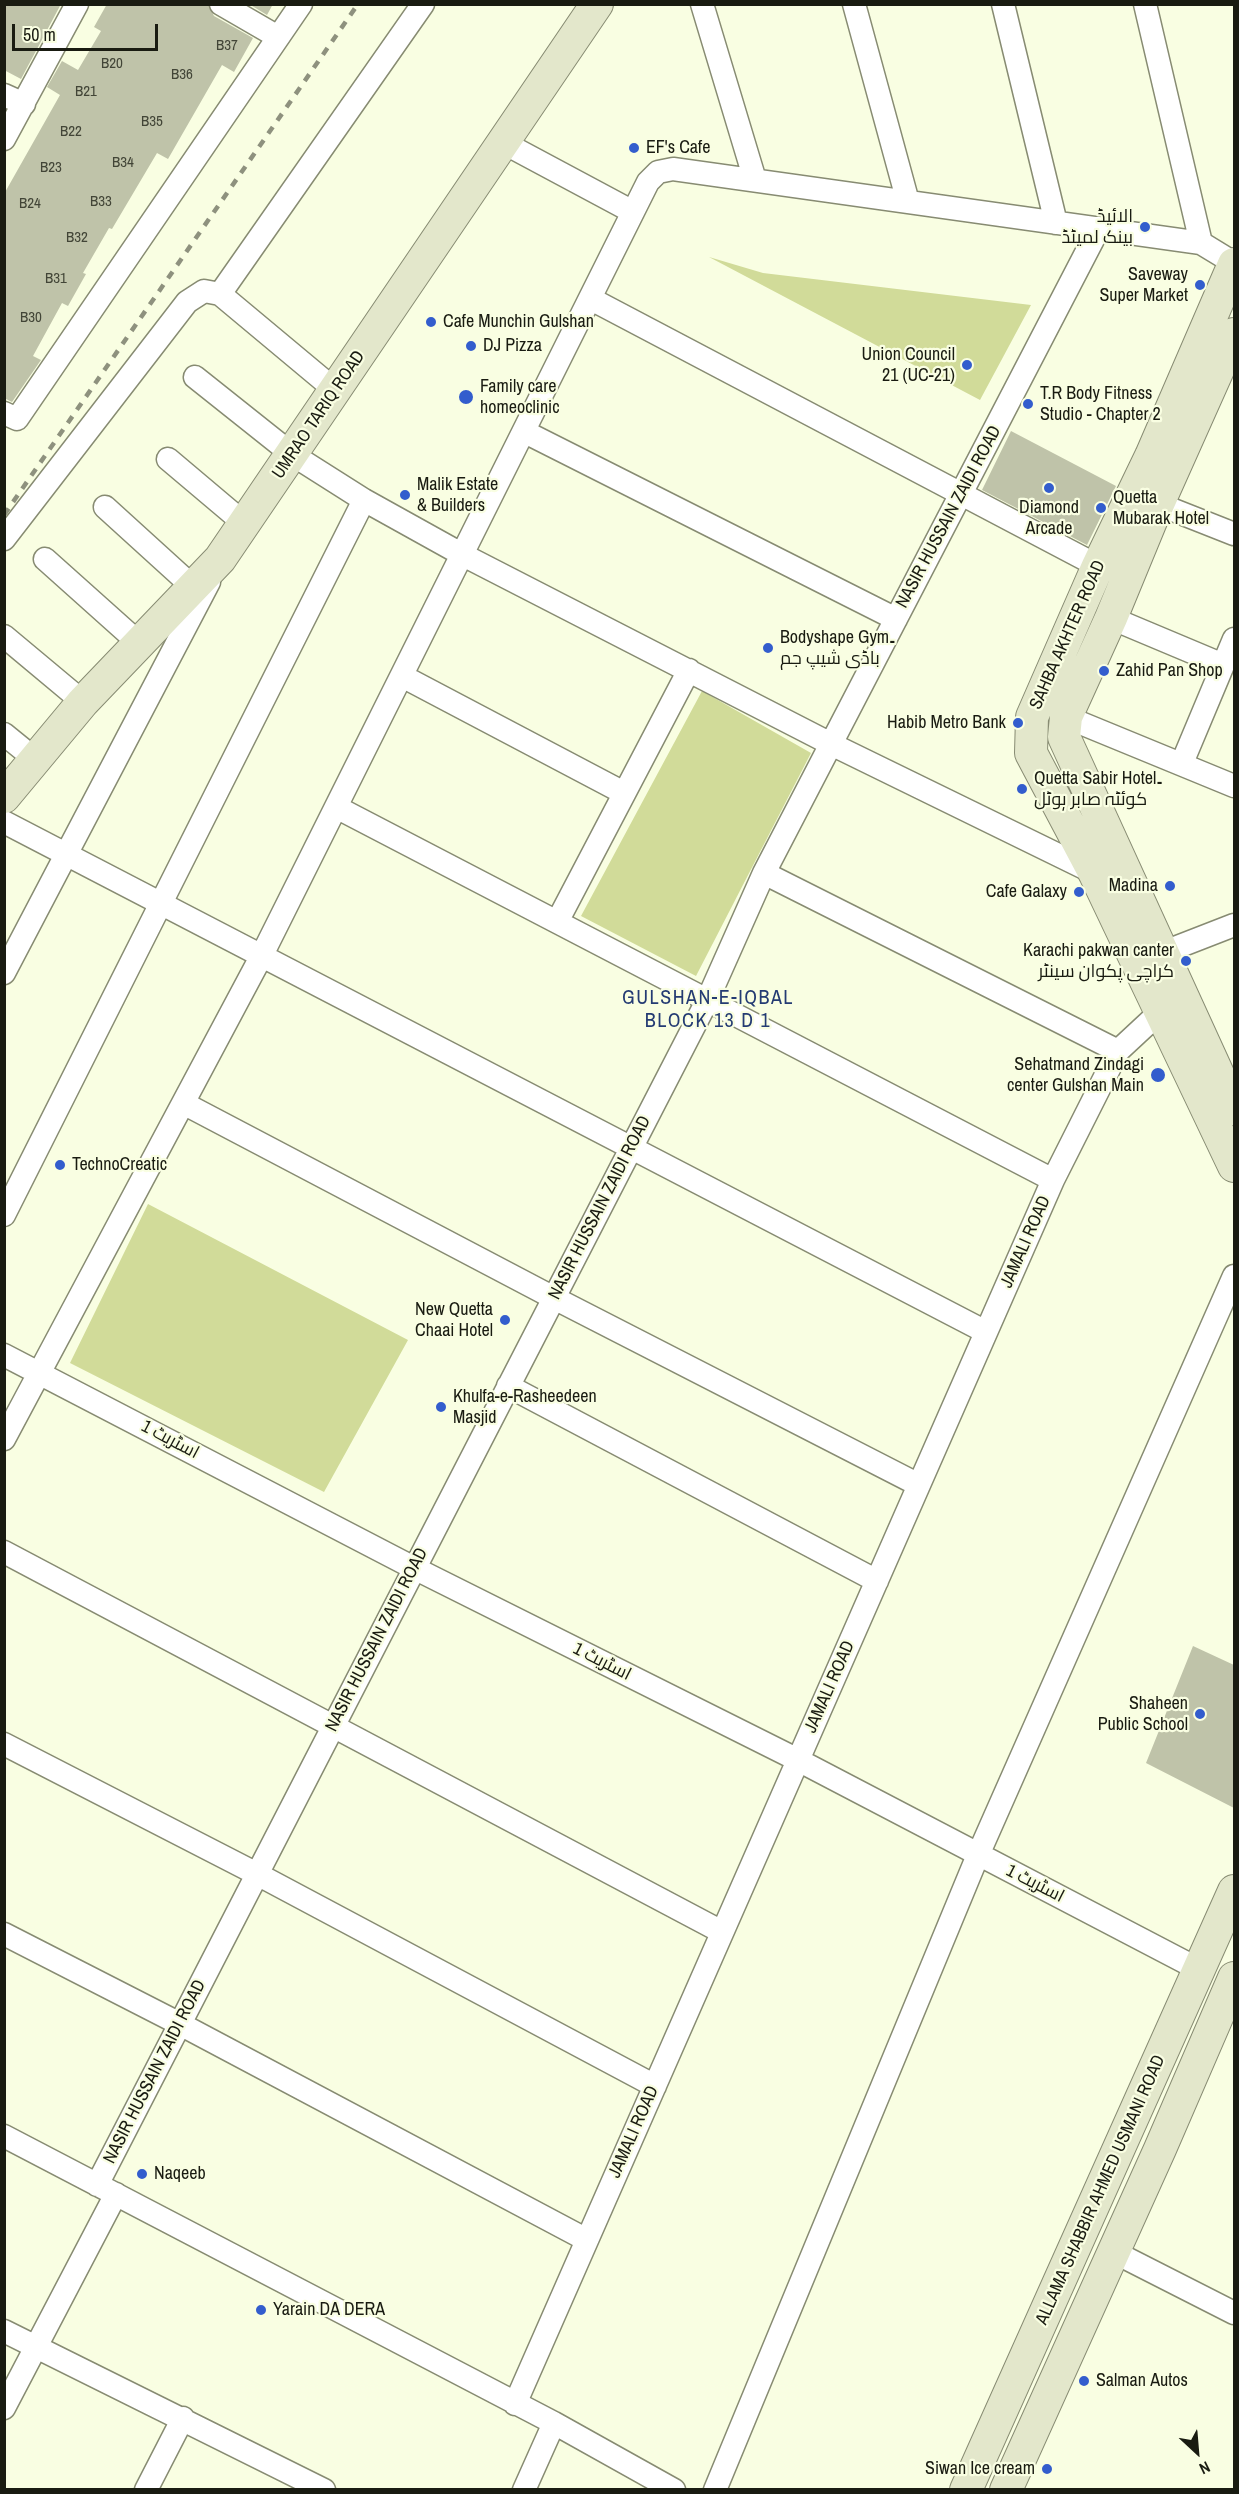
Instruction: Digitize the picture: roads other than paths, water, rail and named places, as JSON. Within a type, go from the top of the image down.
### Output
[{"type":"main road","name":"UMRAO TARIQ ROAD","points":[[4,797],[83,702],[220,559],[293,455],[597,4]]},
{"type":"main road","name":"SAHBA AKHTER ROAD","points":[[1234,264],[1151,456],[1098,566],[1032,717],[1030,753],[1162,953],[1173,1007],[1225,1066],[1234,1109]]},
{"type":"main road","name":"SAHBA AKHTER ROAD","points":[[1234,334],[1066,717],[1064,737],[1108,868],[1173,1007],[1234,1166]]},
{"type":"main road","name":"ALLAMA SHABBIR AHMED USMANI ROAD","points":[[966,2490],[1234,1891]]},
{"type":"main road","name":"ALLAMA SHABBIR AHMED USMANI ROAD","points":[[1006,2490],[1114,2252],[1234,1978]]},
{"type":"street","points":[[4,139],[14,99],[77,4]]},
{"type":"street","points":[[221,4],[278,37]]},
{"type":"street","points":[[4,412],[17,419],[301,4]]},
{"type":"street","points":[[220,294],[423,4]]},
{"type":"street","points":[[702,4],[755,180]]},
{"type":"street","points":[[854,4],[908,202]]},
{"type":"street","points":[[1003,4],[1056,223]]},
{"type":"street","points":[[1145,4],[1201,243]]},
{"type":"street","points":[[504,143],[633,212]]},
{"type":"street","points":[[4,1439],[262,955],[648,182],[658,172],[673,169],[1201,243],[1234,264]]},
{"type":"street","name":"NASIR HUSSAIN ZAIDI ROAD","points":[[4,2409],[35,2347],[180,2024],[707,1001],[764,873],[1099,228]]},
{"type":"street","points":[[4,539],[187,302],[204,291],[220,294],[335,390]]},
{"type":"street","points":[[591,299],[1098,566]]},
{"type":"street","points":[[195,376],[293,455],[364,500],[463,555],[831,744],[1108,868]]},
{"type":"street","points":[[525,432],[896,619]]},
{"type":"street","points":[[168,459],[245,524]]},
{"type":"street","points":[[4,1215],[364,500]]},
{"type":"street","points":[[1158,504],[1234,534]]},
{"type":"street","points":[[105,507],[194,587]]},
{"type":"street","points":[[45,559],[140,644]]},
{"type":"street","points":[[4,973],[220,559]]},
{"type":"street","points":[[1111,618],[1223,665]]},
{"type":"street","points":[[4,636],[83,702]]},
{"type":"street","points":[[1182,763],[1234,639]]},
{"type":"street","points":[[556,922],[689,670]]},
{"type":"street","points":[[402,676],[624,793]]},
{"type":"street","points":[[1066,717],[1234,786]]},
{"type":"street","points":[[4,734],[36,760]]},
{"type":"street","points":[[336,807],[1053,1180]]},
{"type":"street","points":[[4,822],[986,1332]]},
{"type":"street","points":[[764,873],[1118,1051]]},
{"type":"street","points":[[1162,953],[1234,925]]},
{"type":"street","name":"JAMALI ROAD","points":[[515,2404],[1053,1180],[1118,1051],[1173,1007]]},
{"type":"street","points":[[183,1103],[554,1299],[919,1485]]},
{"type":"street","points":[[716,2490],[978,1855],[1234,1276]]},
{"type":"street","name":"اسٹریٹ 1","points":[[4,1355],[414,1568],[798,1760],[1200,1970]]},
{"type":"street","points":[[508,1386],[877,1581]]},
{"type":"street","points":[[4,1552],[722,1932]]},
{"type":"street","points":[[4,1744],[257,1874],[655,2086]]},
{"type":"street","points":[[4,1934],[180,2024],[587,2240]]},
{"type":"street","points":[[4,2136],[554,2423],[674,2490]]},
{"type":"street","points":[[1114,2252],[1234,2313]]},
{"type":"street","points":[[4,2331],[324,2490]]},
{"type":"street","points":[[147,2490],[183,2418]]},
{"type":"street","points":[[524,2490],[554,2423]]},
{"type":"railway","points":[[4,515],[358,4]]},
{"type":"place","name":"EF's Cafe","points":[[634,148]]},
{"type":"place","name":"الائیڈ بینک لمیٹڈ","points":[[1145,227]]},
{"type":"place","name":"Saveway Super Market","points":[[1200,285]]},
{"type":"place","name":"Cafe Munchin Gulshan","points":[[431,322]]},
{"type":"place","name":"DJ Pizza","points":[[471,346]]},
{"type":"place","name":"Union Council 21 (UC-21)","points":[[967,365]]},
{"type":"place","name":"Family care homeoclinic","points":[[466,397]]},
{"type":"place","name":"T.R Body Fitness Studio - Chapter 2","points":[[1028,404]]},
{"type":"place","name":"Diamond Arcade","points":[[1049,488]]},
{"type":"place","name":"Malik Estate & Builders","points":[[405,495]]},
{"type":"place","name":"Quetta Mubarak Hotel","points":[[1101,508]]},
{"type":"place","name":"Bodyshape Gym۔ باڈی شیپ جم","points":[[768,648]]},
{"type":"place","name":"Zahid Pan Shop","points":[[1104,671]]},
{"type":"place","name":"Habib Metro Bank","points":[[1018,723]]},
{"type":"place","name":"Quetta Sabir Hotel۔ کوئٹہ صابر ہوٹل","points":[[1022,789]]},
{"type":"place","name":"Madina","points":[[1170,886]]},
{"type":"place","name":"Cafe Galaxy","points":[[1079,892]]},
{"type":"place","name":"Karachi pakwan canter کراچی پکوان سینٹر","points":[[1186,961]]},
{"type":"place","name":"Sehatmand Zindagi center Gulshan Main","points":[[1158,1075]]},
{"type":"place","name":"TechnoCreatic","points":[[60,1165]]},
{"type":"place","name":"New Quetta Chaai Hotel","points":[[505,1320]]},
{"type":"place","name":"Khulfa-e-Rasheedeen Masjid","points":[[441,1407]]},
{"type":"place","name":"Shaheen Public School","points":[[1200,1714]]},
{"type":"place","name":"Naqeeb","points":[[142,2174]]},
{"type":"place","name":"Yarain DA DERA","points":[[261,2310]]},
{"type":"place","name":"Salman Autos","points":[[1084,2381]]},
{"type":"place","name":"Siwan Ice cream","points":[[1047,2469]]},
{"type":"district","name":"GULSHAN-E-IQBAL BLOCK 13 D 1","points":[[708,1010]]}]
